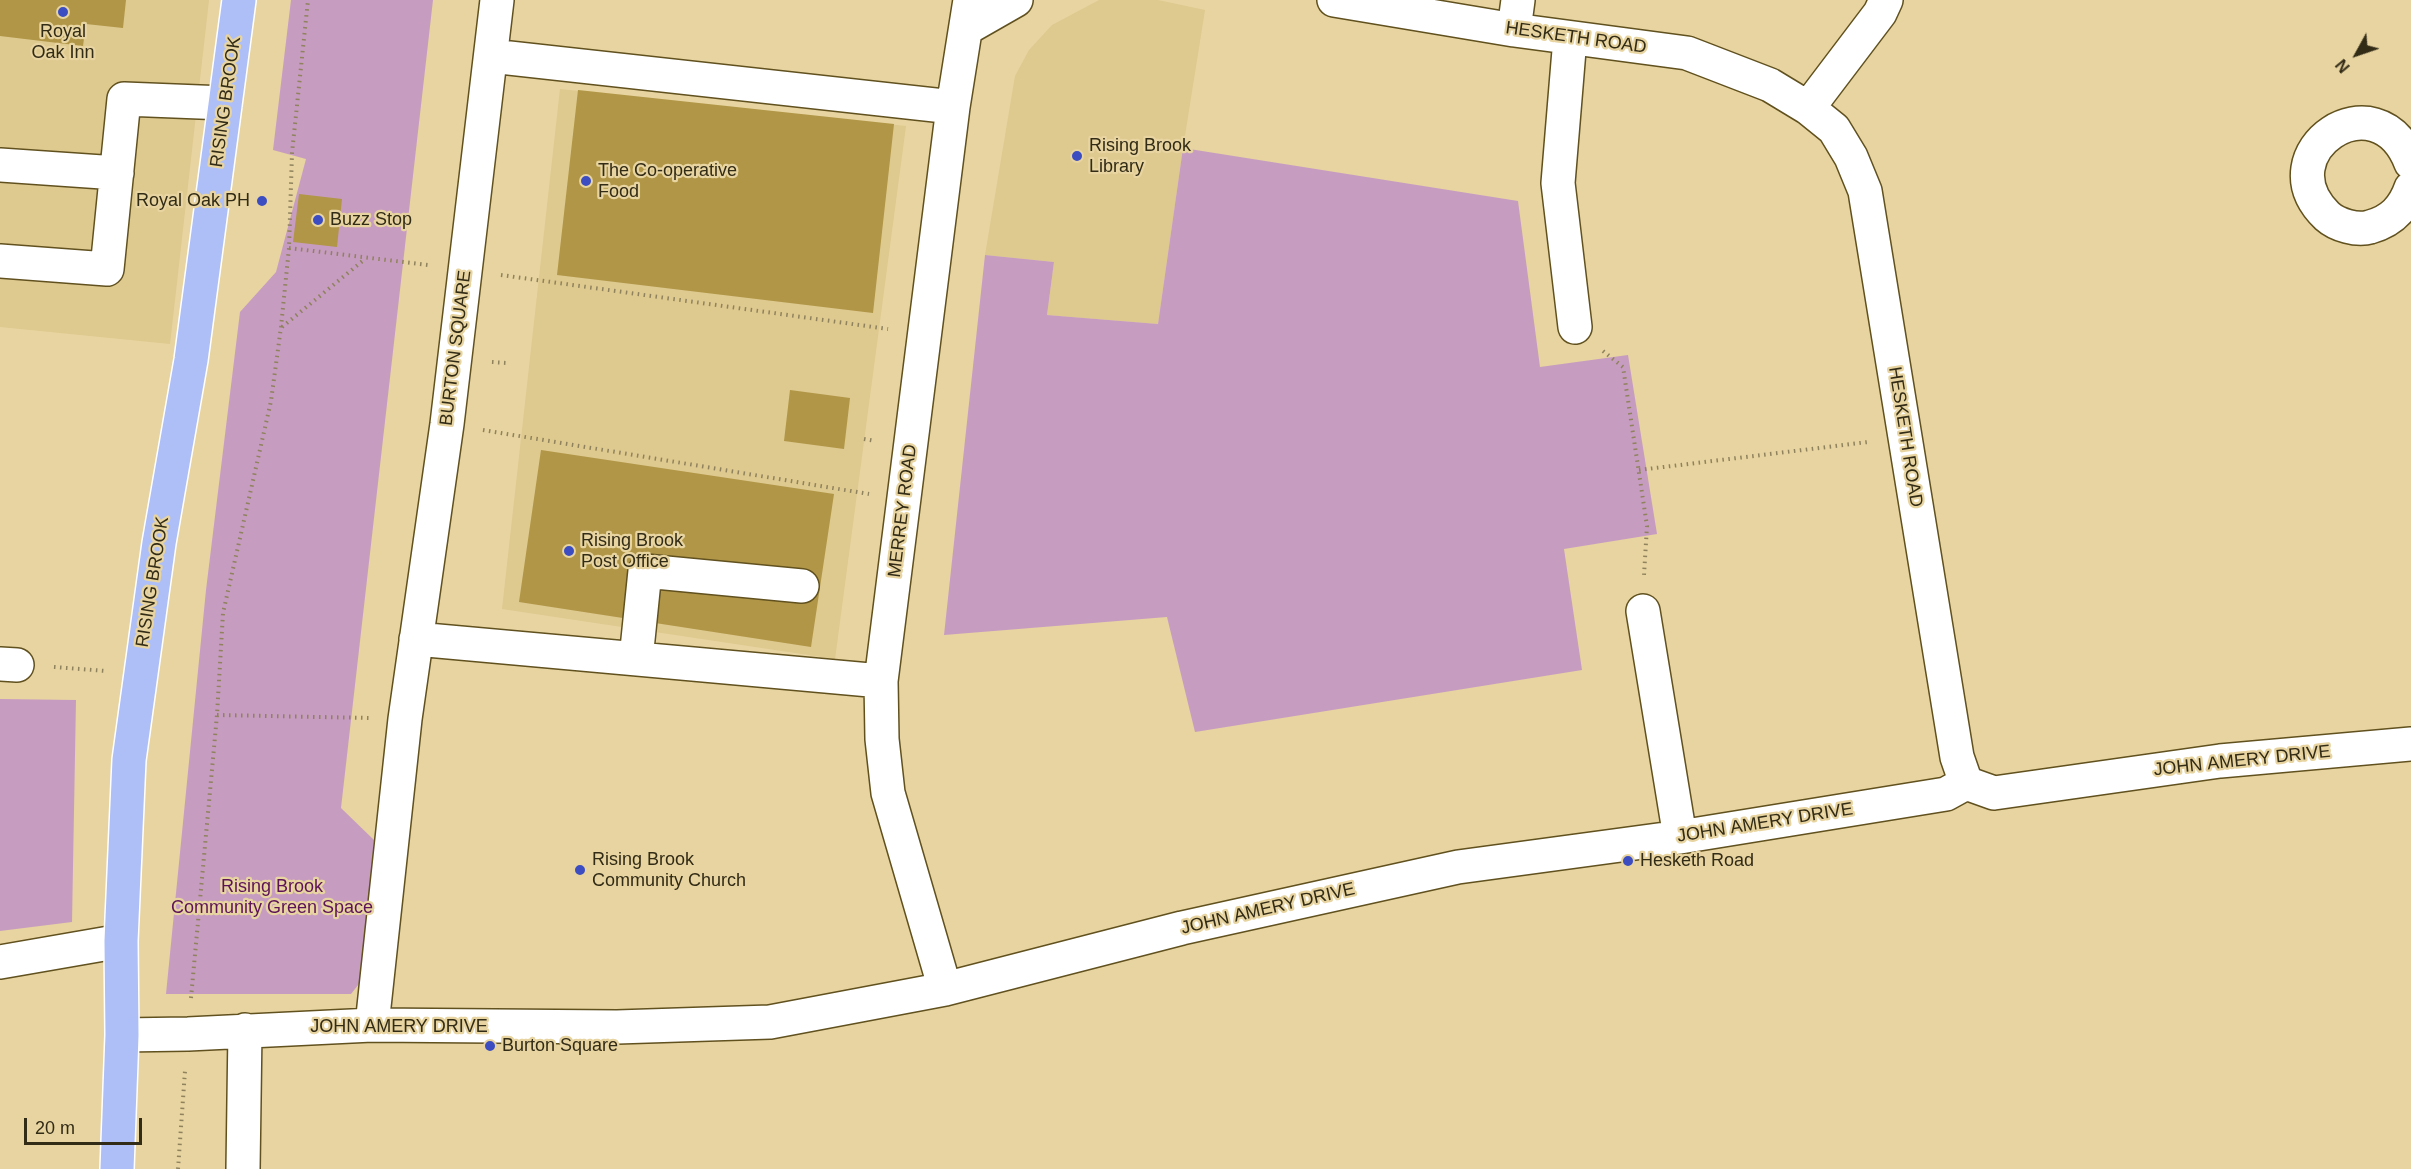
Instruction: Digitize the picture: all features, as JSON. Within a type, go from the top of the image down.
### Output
[{"type":"highway","name":"RISING BROOK","points":[[117,1169],[122,1035],[121,941],[129,760],[139,673],[159,543],[191,360],[239,0]]},
{"type":"street","name":"BURTON SQUARE","points":[[372,1025],[405,719],[447,424],[497,0]]},
{"type":"street","name":"MERREY ROAD","points":[[945,989],[888,793],[882,739],[881,681],[953,107],[968,14],[1016,0]]},
{"type":"street","name":"HESKETH ROAD","points":[[1334,0],[1516,15],[1570,38],[1688,54],[1770,85],[1808,108],[1834,129],[1851,157],[1865,191],[1957,757],[1966,783]]},
{"type":"street","points":[[1808,108],[1880,14],[1886,0]]},
{"type":"street","points":[[1570,38],[1558,183],[1575,327]]},
{"type":"street","points":[[490,56],[953,107]]},
{"type":"street","points":[[0,261],[107,269],[123,99],[225,103]]},
{"type":"street","points":[[2411,163],[2405,148],[2390,132],[2373,124],[2356,123],[2341,126],[2325,136],[2314,150],[2308,167],[2308,185],[2318,207],[2331,220],[2348,227],[2367,228],[2384,223],[2407,201],[2411,188]]},
{"type":"street","points":[[0,165],[117,173]]},
{"type":"street","points":[[636,659],[645,571],[802,586]]},
{"type":"street","points":[[1643,611],[1680,837]]},
{"type":"street","points":[[416,639],[881,681]]},
{"type":"street","name":"JOHN AMERY DRIVE","points":[[122,1035],[372,1025],[617,1027],[770,1022],[945,989],[1182,928],[1458,867],[1680,837],[1946,794],[1966,783],[1994,793],[2220,761],[2411,744]]},
{"type":"street","points":[[0,962],[121,941]]},
{"type":"street","points":[[243,1169],[245,1030]]},
{"type":"path","points":[[178,1169],[217,715],[223,613],[271,401],[289,248],[292,153],[308,0]]},
{"type":"path","points":[[289,248],[365,259],[465,269],[557,285],[925,333]]},
{"type":"path","points":[[281,327],[365,259]]},
{"type":"path","points":[[1575,327],[1623,367],[1647,526],[1643,611]]},
{"type":"path","points":[[447,424],[904,499]]},
{"type":"path","points":[[1639,470],[1905,437]]},
{"type":"path","points":[[9,664],[139,673]]},
{"type":"path","points":[[217,715],[405,719]]},
{"type":"shaded area","points":[[0,0],[209,0],[170,344],[0,327]]},
{"type":"shaded area","points":[[1099,0],[1158,0],[1205,10],[1158,324],[1047,315],[1054,262],[985,255],[1015,76],[1029,50],[1052,25]]},
{"type":"shaded area","points":[[560,89],[906,126],[835,659],[502,609]]},
{"type":"green space","name":"Rising Brook Community Green Space","points":[[291,0],[433,0],[341,808],[374,840],[362,980],[351,994],[166,994],[206,590],[240,312],[276,272],[306,159],[273,150]]},
{"type":"green space","points":[[1183,148],[1518,201],[1540,367],[1628,355],[1657,534],[1564,549],[1582,670],[1195,732],[1167,617],[944,635],[985,255],[1054,262],[1047,315],[1158,324]]},
{"type":"green space","points":[[0,699],[76,700],[72,922],[0,931]]},
{"type":"building","name":"Royal Oak Inn","points":[[0,0],[126,0],[123,28],[86,24],[83,46],[0,36]]},
{"type":"building","points":[[578,90],[894,124],[873,313],[557,275]]},
{"type":"building","name":"Buzz Stop","points":[[299,194],[342,199],[337,247],[293,242]]},
{"type":"building","points":[[790,390],[850,398],[844,449],[784,441]]},
{"type":"building","points":[[541,450],[834,494],[811,647],[519,602]]},
{"type":"place","name":"Royal Oak Inn","points":[[63,12]]},
{"type":"place","name":"Rising Brook Library","points":[[1077,156]]},
{"type":"place","name":"The Co-operative Food","points":[[586,181]]},
{"type":"place","name":"Royal Oak PH","points":[[262,201]]},
{"type":"place","name":"Buzz Stop","points":[[318,220]]},
{"type":"place","name":"Rising Brook Post Office","points":[[569,551]]},
{"type":"place","name":"Hesketh Road","points":[[1628,861]]},
{"type":"place","name":"Rising Brook Community Church","points":[[580,870]]},
{"type":"place","name":"Burton Square","points":[[490,1046]]}]
